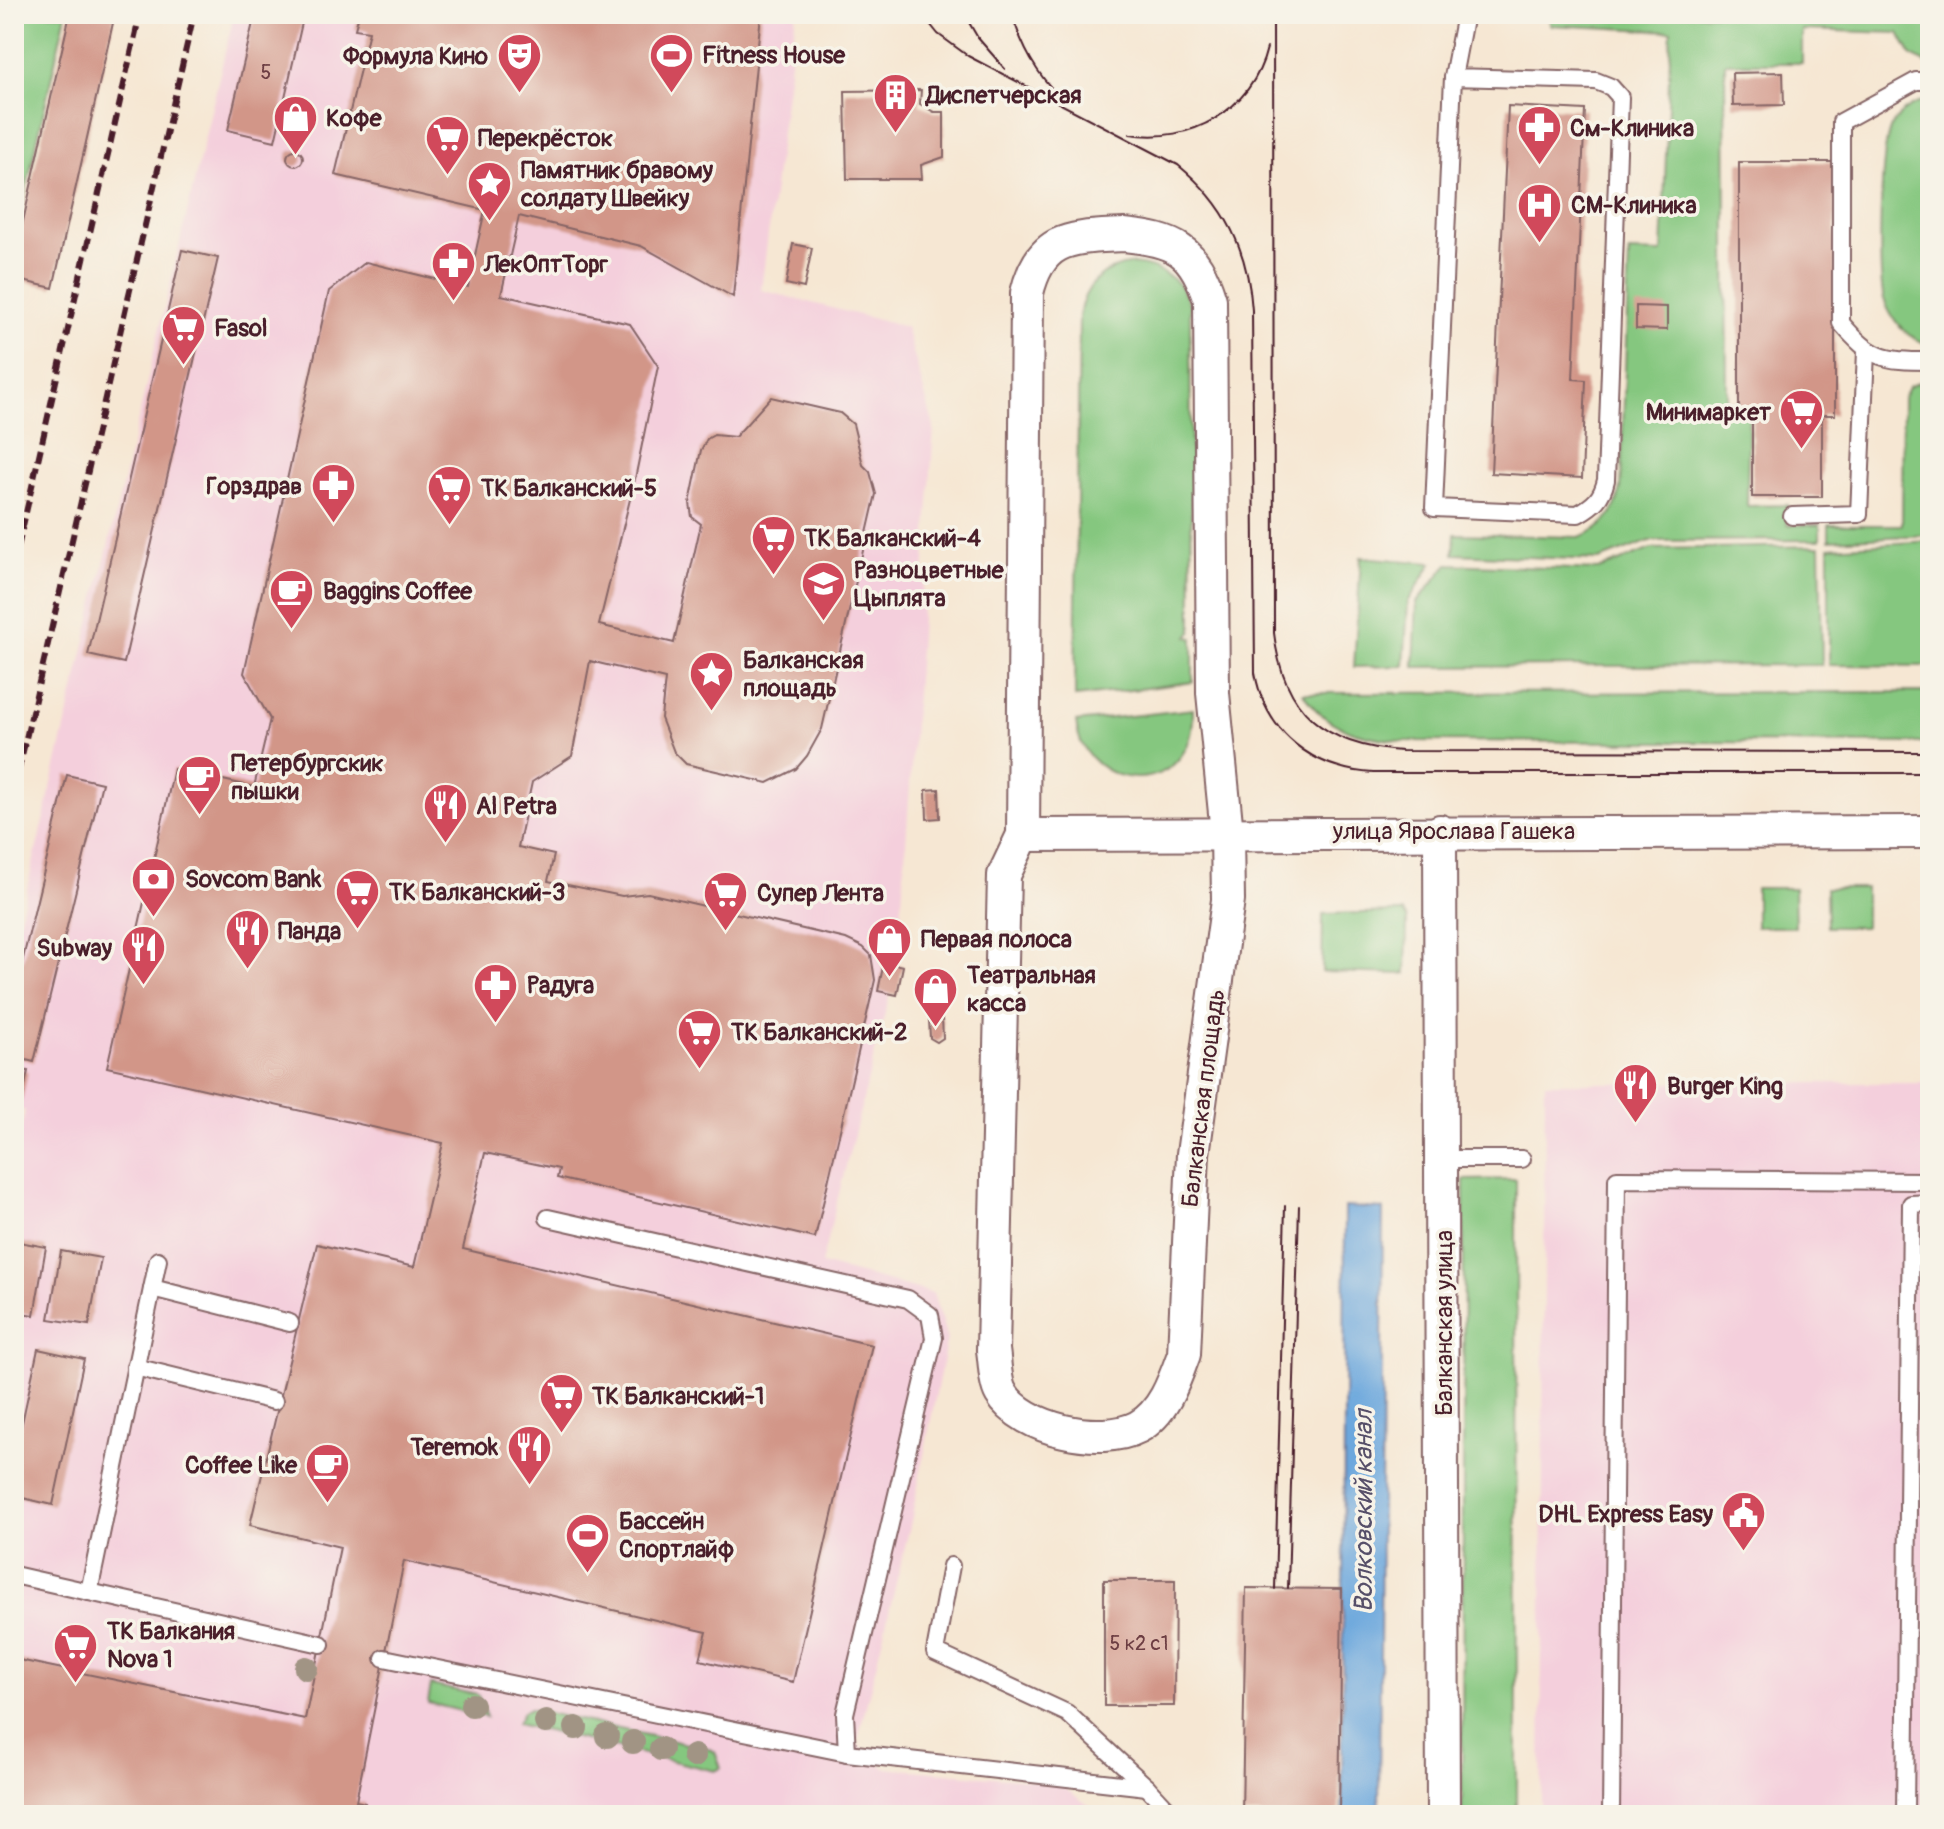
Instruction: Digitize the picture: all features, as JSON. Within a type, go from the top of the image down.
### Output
[{"type":"street","name":"Балканская площадь","points":[[1124,235],[1166,239],[1187,255],[1202,275],[1210,300],[1213,693],[1227,833],[1228,900],[1193,1154],[1184,1354],[1174,1383],[1161,1405],[1138,1427],[1109,1432],[1068,1433],[1030,1420],[1001,1393],[993,1350],[1004,875],[1023,835],[1027,293],[1039,260],[1051,247],[1070,238],[1124,235]]},
{"type":"street","name":"улица Ярослава Гашека","points":[[1023,835],[1440,831],[1930,832]]},
{"type":"street","name":"Балканская улица","points":[[1440,831],[1443,1815]]},
{"type":"lane","points":[[1453,77],[1596,81],[1611,87],[1620,97],[1606,480],[1603,494],[1594,505],[1578,514],[1434,508],[1453,77],[1465,14]]},
{"type":"lane","points":[[1930,81],[1916,81],[1841,122],[1841,323],[1866,351],[1902,361],[1930,361]]},
{"type":"lane","points":[[1792,516],[1859,514],[1866,351]]},
{"type":"lane","points":[[1442,1159],[1522,1159]]},
{"type":"lane","points":[[1611,1815],[1617,1179],[1930,1181]]},
{"type":"lane","points":[[1905,1815],[1911,1204],[1930,1203]]},
{"type":"lane","points":[[548,1218],[908,1299],[930,1315],[934,1338],[845,1714],[847,1753]]},
{"type":"lane","points":[[89,1592],[158,1260]]},
{"type":"lane","points":[[152,1288],[290,1323]]},
{"type":"lane","points":[[135,1367],[274,1401]]},
{"type":"lane","points":[[951,1566],[935,1652],[1067,1713],[1173,1815]]},
{"type":"lane","points":[[14,1575],[321,1644]]},
{"type":"lane","points":[[384,1658],[847,1753],[1147,1787]]},
{"type":"shaded area","name":"Балканская площадь","points":[[234,14],[796,14],[761,290],[906,327],[934,427],[898,962],[821,1264],[933,1293],[947,1338],[910,1526],[857,1743],[885,1768],[1055,1782],[1103,1815],[14,1815],[14,1163],[25,1111],[14,1107],[14,944]]},
{"type":"shaded area","points":[[1545,1083],[1930,1083],[1930,1815],[1541,1815]]},
{"type":"green space","points":[[16,14],[66,14],[14,242],[14,21]]},
{"type":"green space","points":[[1549,14],[1930,14],[1930,65],[1911,56],[1899,33],[1802,30],[1802,63],[1725,63],[1727,402],[1749,402],[1747,506],[1788,505],[1787,525],[1820,525],[1820,540],[1650,541],[1599,560],[1454,554],[1455,534],[1579,537],[1588,534],[1607,519],[1621,489],[1629,252],[1662,253],[1671,31],[1550,25]]},
{"type":"green space","points":[[1930,99],[1930,345],[1908,333],[1887,307],[1882,286],[1880,240],[1884,159],[1891,127],[1908,109]]},
{"type":"green space","points":[[1133,264],[1152,268],[1177,283],[1190,308],[1192,632],[1188,637],[1193,638],[1193,682],[1075,697],[1079,316],[1085,295],[1096,280],[1112,269]]},
{"type":"green space","points":[[1930,377],[1930,535],[1829,540],[1829,525],[1902,525],[1903,399],[1908,387]]},
{"type":"green space","points":[[1930,541],[1930,666],[1829,665],[1829,547]]},
{"type":"green space","points":[[1820,546],[1822,665],[1414,667],[1417,602],[1448,564],[1598,570],[1651,549]]},
{"type":"green space","points":[[1361,557],[1432,563],[1408,602],[1404,666],[1354,667]]},
{"type":"green space","points":[[1930,692],[1930,743],[1401,741],[1345,729],[1322,715],[1303,693]]},
{"type":"green space","points":[[1193,709],[1189,741],[1175,763],[1159,774],[1141,778],[1106,770],[1092,758],[1081,742],[1076,722]]},
{"type":"green space","points":[[1756,888],[1794,888],[1795,927],[1756,927]]},
{"type":"green space","points":[[1826,888],[1865,888],[1865,927],[1827,927]]},
{"type":"green space","points":[[1403,912],[1407,919],[1406,974],[1322,972],[1323,914]]},
{"type":"green space","points":[[1516,1179],[1517,1815],[1462,1815],[1464,1180]]},
{"type":"green space","points":[[431,1685],[478,1695],[486,1717],[428,1703]]},
{"type":"green space","points":[[530,1709],[709,1749],[715,1752],[721,1768],[715,1771],[517,1724],[523,1712]]},
{"type":"water","name":"Волковский канал","points":[[1345,1207],[1383,1209],[1379,1815],[1342,1815]]},
{"type":"building","points":[[70,14],[115,14],[53,288],[14,279],[14,261]]},
{"type":"building","points":[[255,14],[304,14],[275,141],[228,130]]},
{"type":"building","points":[[359,14],[761,14],[733,297],[641,246],[519,216],[501,295],[630,324],[658,366],[635,479],[599,625],[674,643],[701,524],[692,517],[690,503],[701,450],[707,439],[714,435],[735,437],[771,397],[840,413],[853,424],[863,465],[870,472],[876,494],[822,729],[796,769],[768,783],[686,764],[674,752],[661,718],[665,679],[590,661],[572,756],[532,782],[518,847],[554,855],[548,881],[622,896],[648,893],[846,939],[863,947],[871,955],[875,980],[815,1238],[557,1178],[559,1169],[485,1153],[463,1249],[872,1345],[793,1682],[700,1660],[707,1632],[404,1561],[356,1801],[365,1803],[363,1815],[14,1815],[14,1659],[305,1719],[340,1547],[250,1525],[317,1244],[414,1267],[443,1143],[107,1067],[174,769],[254,787],[270,719],[244,673],[329,291],[366,262],[468,287],[485,210],[335,175],[369,31],[355,29]]},
{"type":"building","points":[[1783,72],[1784,105],[1733,106],[1732,73]]},
{"type":"building","name":"Диспетчерская","points":[[921,90],[920,104],[934,112],[944,112],[944,157],[921,165],[922,179],[847,179],[845,91]]},
{"type":"building","name":"СМ-Клиника","points":[[1508,106],[1585,110],[1573,379],[1586,380],[1582,478],[1491,473]]},
{"type":"building","name":"Кофе","points":[[295,150],[301,152],[301,164],[295,166],[289,164],[287,158],[289,152]]},
{"type":"building","points":[[1739,162],[1835,162],[1835,415],[1822,415],[1822,497],[1752,497],[1752,416],[1739,416]]},
{"type":"building","points":[[793,244],[812,248],[804,288],[786,284]]},
{"type":"building","points":[[182,250],[218,258],[124,663],[88,655]]},
{"type":"building","points":[[1636,306],[1667,307],[1667,330],[1636,329]]},
{"type":"building","points":[[67,775],[102,783],[34,1062],[14,1057],[14,996]]},
{"type":"building","points":[[939,789],[940,818],[927,819],[926,790]]},
{"type":"building","name":"Первая полоса","points":[[884,962],[903,966],[897,995],[878,991]]},
{"type":"building","name":"Театральная касса","points":[[936,1014],[942,1018],[943,1038],[937,1042],[930,1038],[929,1019]]},
{"type":"building","points":[[14,1068],[28,1071],[22,1100],[14,1099]]},
{"type":"building","points":[[14,1241],[46,1247],[34,1315],[14,1312]]},
{"type":"building","points":[[61,1251],[101,1258],[89,1325],[49,1319]]},
{"type":"building","points":[[38,1349],[84,1359],[53,1505],[14,1496],[14,1460]]},
{"type":"building","points":[[1104,1580],[1175,1580],[1174,1706],[1104,1706]]},
{"type":"building","points":[[1246,1588],[1342,1589],[1339,1815],[1242,1815]]},
{"type":"tram line","points":[[922,14],[938,34],[968,56],[1178,165],[1209,196],[1232,230],[1246,268],[1252,310],[1255,673],[1270,714],[1296,744],[1312,756],[1331,764],[1373,773],[1930,773]]},
{"type":"tram line","points":[[964,14],[978,38],[1005,69]]},
{"type":"tram line","points":[[1012,14],[1031,59],[1061,98]]},
{"type":"tram line","points":[[1273,14],[1274,633],[1287,684],[1312,720],[1351,742],[1402,751],[1930,752]]},
{"type":"tram line","points":[[1130,134],[1175,134],[1215,118],[1233,106],[1248,89],[1267,48]]},
{"type":"tram line","points":[[1275,1589],[1285,1206]]},
{"type":"tram line","points":[[1288,1588],[1299,1206]]},
{"type":"railway","points":[[14,565],[140,14]]},
{"type":"railway","points":[[14,790],[194,14]]},
{"type":"place","name":"Fitness House","points":[[671,94]]},
{"type":"place","name":"Формула Кино","points":[[519,95]]},
{"type":"place","name":"Диспетчерская","points":[[895,134]]},
{"type":"place","name":"Кофе","points":[[295,157]]},
{"type":"place","name":"См-Клиника","points":[[1539,167]]},
{"type":"place","name":"Перекрёсток","points":[[447,177]]},
{"type":"place","name":"Памятник бравому солдату Швейку","points":[[490,223]]},
{"type":"place","name":"СМ-Клиника","points":[[1540,244]]},
{"type":"place","name":"ЛекОптТорг","points":[[453,303]]},
{"type":"place","name":"Fasol","points":[[183,367]]},
{"type":"place","name":"Минимаркет","points":[[1802,451]]},
{"type":"place","name":"Горздрав","points":[[333,525]]},
{"type":"place","name":"ТК Балканский-5","points":[[450,527]]},
{"type":"place","name":"ТК Балканский-4","points":[[773,577]]},
{"type":"place","name":"Разноцветные Цыплята","points":[[823,623]]},
{"type":"place","name":"Baggins Coffee","points":[[292,630]]},
{"type":"place","name":"Балканская площадь","points":[[712,713]]},
{"type":"place","name":"Петербургскик пышки","points":[[200,816]]},
{"type":"place","name":"Al Petra","points":[[445,845]]},
{"type":"place","name":"Sovcom Bank","points":[[154,918]]},
{"type":"place","name":"ТК Балканский-3","points":[[358,931]]},
{"type":"place","name":"Супер Лента","points":[[726,932]]},
{"type":"place","name":"Панда","points":[[247,970]]},
{"type":"place","name":"Первая полоса","points":[[890,978]]},
{"type":"place","name":"Subway","points":[[143,987]]},
{"type":"place","name":"Радуга","points":[[496,1024]]},
{"type":"place","name":"Театральная касса","points":[[936,1028]]},
{"type":"place","name":"ТК Балканский-2","points":[[700,1071]]},
{"type":"place","name":"Burger King","points":[[1636,1125]]},
{"type":"place","name":"ТК Балканский-1","points":[[561,1435]]},
{"type":"place","name":"Teremok","points":[[529,1486]]},
{"type":"place","name":"Coffee Like","points":[[328,1504]]},
{"type":"place","name":"DHL Express Easy","points":[[1744,1553]]},
{"type":"place","name":"Бассейн Спортлайф","points":[[588,1574]]},
{"type":"place","name":"ТК Балкания Nova 1","points":[[76,1684]]}]
